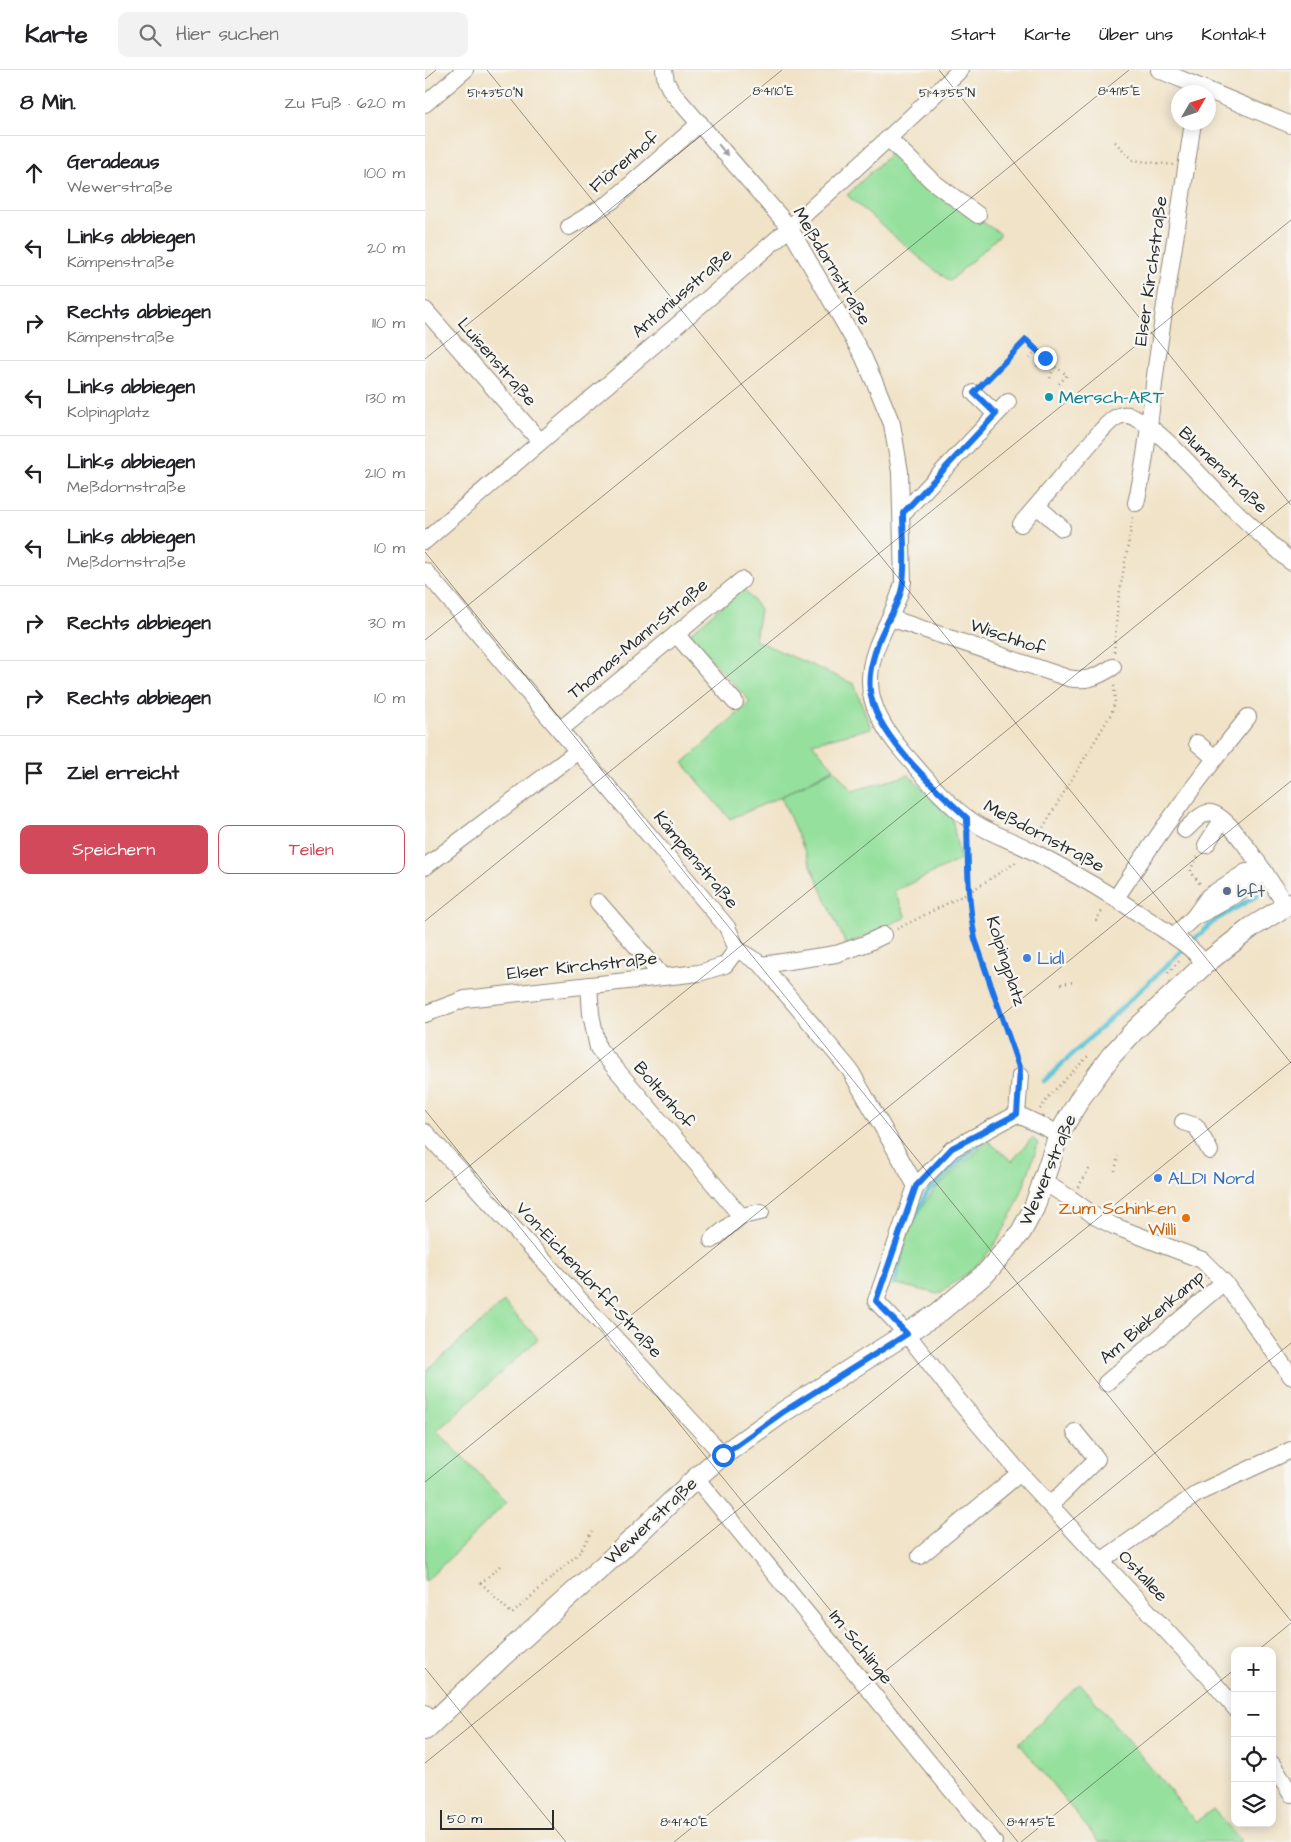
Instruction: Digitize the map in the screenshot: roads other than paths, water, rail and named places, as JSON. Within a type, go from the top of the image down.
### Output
[{"type":"main road","name":"Wewerstraße","points":[[428,1721],[622,1549],[696,1478],[723,1455],[797,1402],[937,1314],[986,1273],[1006,1252],[1021,1232],[1033,1208],[1059,1134],[1081,1097],[1111,1056],[1133,1032],[1189,948],[1253,927],[1288,904]]},
{"type":"street","points":[[425,104],[465,70]]},
{"type":"street","name":"Meßdornstraße","points":[[663,70],[671,91],[789,227],[863,356],[886,408],[896,441],[900,472],[903,513],[903,582],[901,592],[877,644],[869,678],[873,703],[880,719],[897,745],[927,780],[967,818],[1033,851],[1116,898],[1189,948]]},
{"type":"street","name":"Antoniusstraße","points":[[425,541],[889,139],[960,70]]},
{"type":"street","points":[[1159,70],[1196,83],[1291,124]]},
{"type":"street","name":"Flörenhof","points":[[569,227],[612,201],[700,123]]},
{"type":"street","name":"Elser Kirchstraße","points":[[1136,503],[1143,473],[1156,369],[1192,130]]},
{"type":"street","points":[[889,139],[932,181],[979,215]]},
{"type":"street","name":"Luisenstraße","points":[[425,310],[540,441]]},
{"type":"street","points":[[974,393],[996,414]]},
{"type":"street","points":[[903,513],[1009,402]]},
{"type":"street","points":[[1021,524],[1112,419],[1121,415],[1129,415],[1150,426]]},
{"type":"street","name":"Blumenstraße","points":[[1150,426],[1224,500],[1291,562]]},
{"type":"street","points":[[1037,506],[1063,528]]},
{"type":"street","name":"Kämpenstraße","points":[[425,571],[727,927],[737,949]]},
{"type":"street","name":"Thomas-Mann-Straße","points":[[561,729],[742,580]]},
{"type":"street","name":"Wischhof","points":[[890,618],[1078,681],[1092,679],[1113,667]]},
{"type":"street","points":[[676,634],[735,702]]},
{"type":"street","points":[[1116,898],[1149,846],[1248,716]]},
{"type":"street","points":[[1197,744],[1215,758]]},
{"type":"street","points":[[425,867],[578,751]]},
{"type":"street","points":[[1185,830],[1207,813],[1211,813],[1222,820],[1235,832],[1288,904]]},
{"type":"street","points":[[1206,845],[1222,820]]},
{"type":"street","points":[[1189,948],[1194,917],[1209,896],[1239,876],[1254,871],[1263,871]]},
{"type":"street","points":[[1194,917],[1211,909],[1245,887],[1263,871]]},
{"type":"street","points":[[599,902],[663,977]]},
{"type":"street","points":[[762,965],[836,954],[884,935]]},
{"type":"street","points":[[737,949],[762,965],[850,1070],[916,1186]]},
{"type":"street","name":"Elser Kirchstraße","points":[[425,1014],[465,999],[699,973],[725,965],[737,949]]},
{"type":"street","name":"Boltenhof","points":[[589,985],[591,1014],[598,1048],[741,1216]]},
{"type":"street","points":[[1017,1114],[1020,1076]]},
{"type":"street","points":[[1017,1114],[1059,1134]]},
{"type":"street","points":[[907,1334],[876,1301],[916,1186],[952,1148],[1017,1114]]},
{"type":"street","points":[[1183,1122],[1196,1126],[1210,1151]]},
{"type":"street","name":"Von-Eichendorff-Straße","points":[[425,1132],[723,1455]]},
{"type":"street","name":"Am Biekenkamp","points":[[1043,1182],[1070,1198],[1096,1217],[1114,1226],[1203,1260],[1224,1282],[1291,1376]]},
{"type":"street","points":[[712,1240],[741,1216],[761,1212]]},
{"type":"street","name":"Am Biekenkamp","points":[[1106,1383],[1224,1282]]},
{"type":"street","name":"Ostallee","points":[[907,1334],[958,1400],[1020,1474],[1209,1676],[1231,1703]]},
{"type":"street","points":[[1050,1505],[1097,1459],[1075,1432]]},
{"type":"street","points":[[1101,1561],[1198,1494],[1291,1450]]},
{"type":"street","points":[[920,1556],[1020,1474]]},
{"type":"street","name":"Im Schlinge","points":[[696,1478],[994,1842]]},
{"type":"street","points":[[1276,1770],[1290,1789]]},
{"type":"waterway","points":[[1044,1081],[1214,921],[1260,894]]},
{"type":"waterway","points":[[910,1225],[928,1191],[984,1139]]},
{"type":"waterway","points":[[894,1284],[902,1249]]},
{"type":"place","name":"Mersch-ART","points":[[1049,397]]},
{"type":"place","name":"bft","points":[[1227,891]]},
{"type":"place","name":"Lidl","points":[[1027,958]]},
{"type":"place","name":"ALDI Nord","points":[[1158,1178]]},
{"type":"place","name":"Zum Schinken Willi","points":[[1186,1218]]}]
